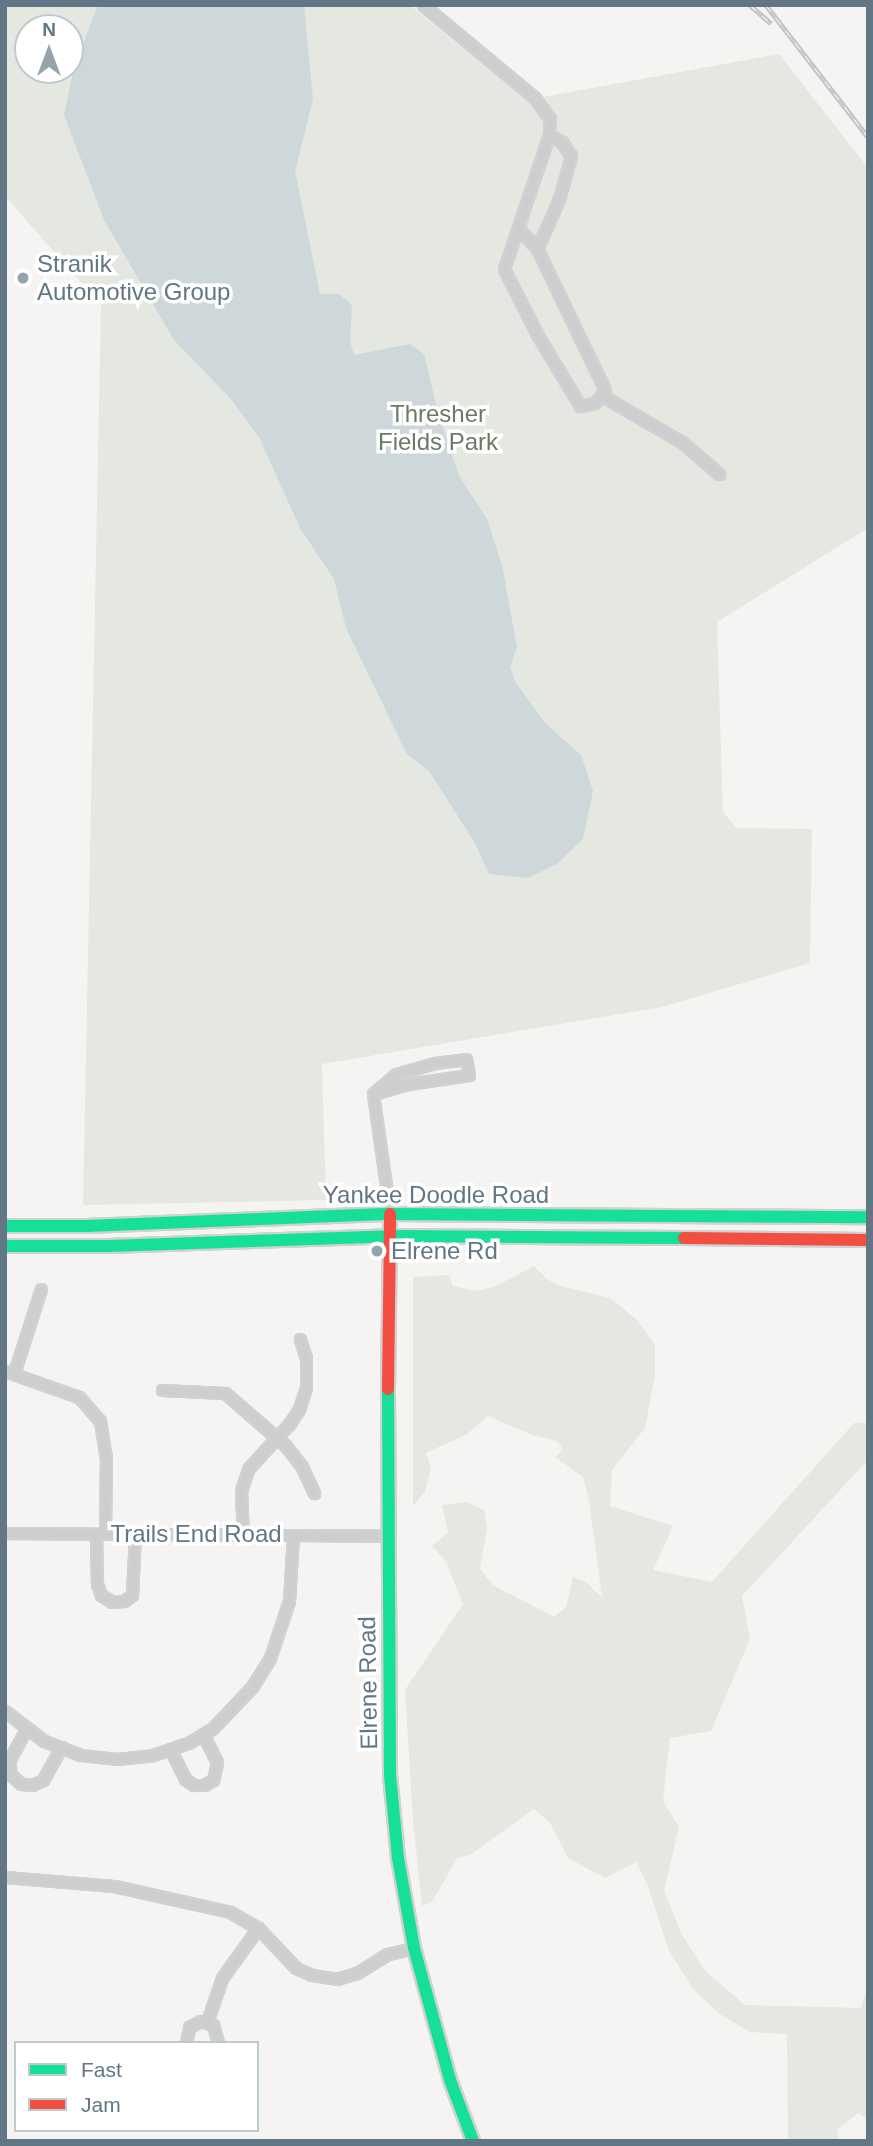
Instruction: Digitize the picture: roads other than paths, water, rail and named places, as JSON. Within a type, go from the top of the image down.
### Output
[{"type":"main road","name":"Yankee Doodle Road","points":[[5,1226],[86,1226],[390,1214],[868,1217]]},
{"type":"main road","name":"Elrene Road","points":[[390,1214],[387,1536],[390,1775],[398,1858],[414,1948],[450,2080],[473,2141]]},
{"type":"main road","points":[[5,1233],[86,1226]]},
{"type":"main road","name":"Yankee Doodle Road","points":[[5,1246],[176,1244],[390,1236],[868,1240]]},
{"type":"street","points":[[423,5],[534,97],[550,119],[549,135],[504,269],[538,336],[580,407],[595,403],[605,390],[537,249],[519,228]]},
{"type":"street","points":[[537,249],[559,199],[570,156],[562,142],[549,135]]},
{"type":"street","points":[[601,395],[683,443],[719,474]]},
{"type":"street","points":[[466,1059],[469,1075],[408,1084],[373,1094],[396,1074],[435,1063],[466,1059]]},
{"type":"street","points":[[373,1094],[390,1214]]},
{"type":"street","points":[[41,1289],[10,1372],[79,1397],[100,1421],[106,1458],[97,1584],[101,1595],[112,1602],[124,1601],[132,1595],[135,1534]]},
{"type":"street","points":[[243,1537],[242,1491],[248,1469],[299,1409],[306,1387],[306,1358],[300,1339]]},
{"type":"street","points":[[162,1390],[225,1393],[276,1437],[302,1467],[314,1493]]},
{"type":"street","name":"Trails End Road","points":[[5,1533],[243,1537],[387,1536]]},
{"type":"street","points":[[5,1711],[26,1729],[80,1755],[117,1759],[153,1755],[203,1734],[233,1710],[252,1687],[270,1658],[289,1601],[293,1535]]},
{"type":"street","points":[[26,1729],[9,1761],[12,1774],[21,1784],[32,1785],[43,1780],[61,1747]]},
{"type":"street","points":[[170,1749],[185,1779],[194,1785],[204,1785],[213,1780],[217,1762],[203,1734]]},
{"type":"street","points":[[5,1877],[151,1892],[230,1912],[258,1928],[296,1968],[312,1975],[337,1979],[357,1973],[388,1954],[414,1948]]},
{"type":"street","points":[[207,2022],[222,1978],[258,1928]]},
{"type":"street","points":[[186,2041],[190,2027],[195,2023],[207,2022],[217,2031],[218,2041]]},
{"type":"railway","points":[[750,5],[771,23]]},
{"type":"railway","points":[[766,5],[868,137]]},
{"type":"place","name":"Stranik Automotive Group","points":[[23,278]]},
{"type":"place","name":"Elrene Rd","points":[[377,1251]]},
{"type":"park label","name":"Thresher Fields Park","points":[[438,428]]}]
